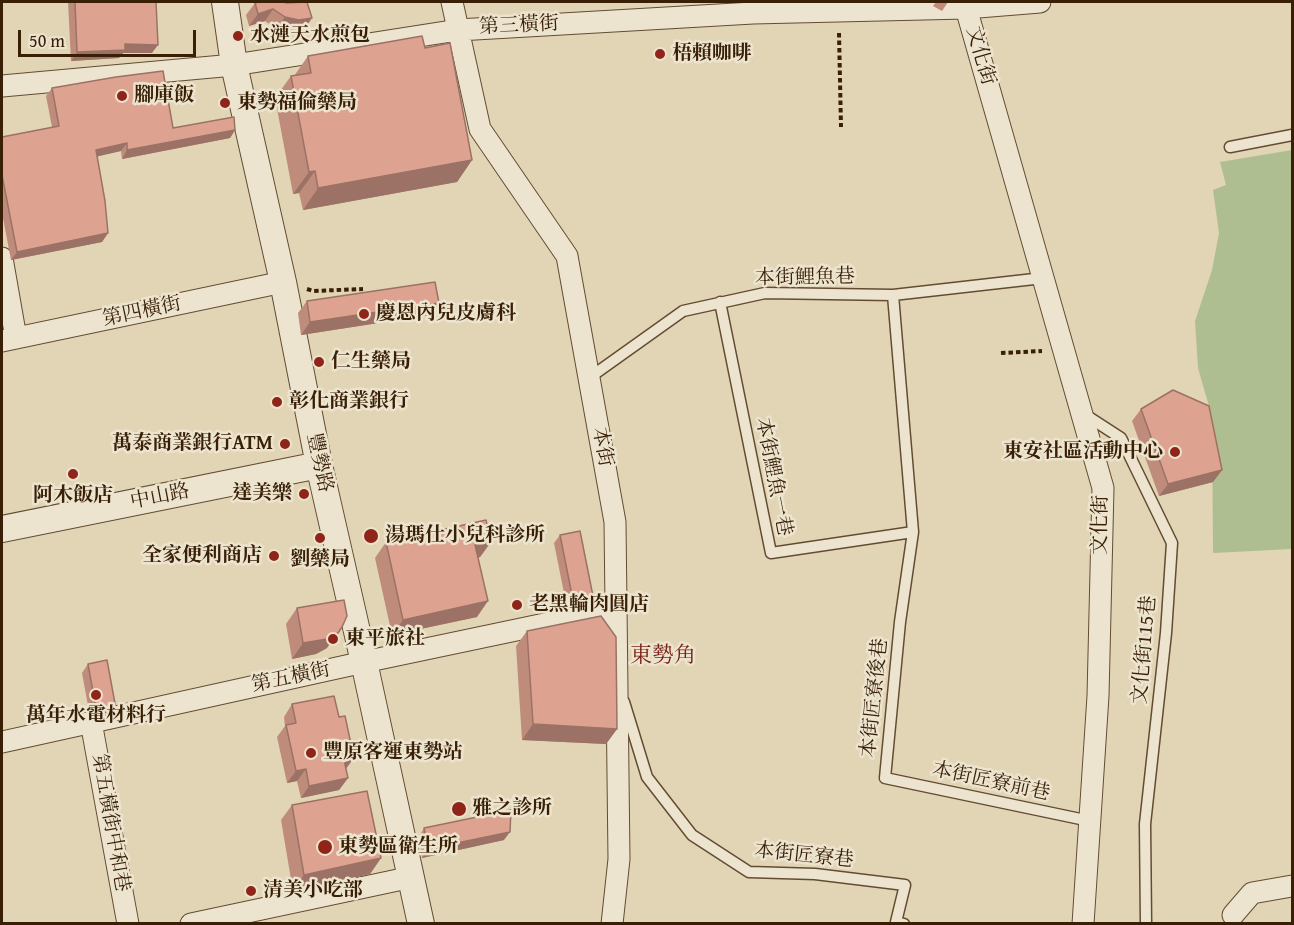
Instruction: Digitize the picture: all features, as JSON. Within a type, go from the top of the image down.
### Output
[{"type":"street","name":"豐勢路","points":[[225,2],[234,65],[283,282],[319,465],[421,924]]},
{"type":"street","name":"本街","points":[[452,2],[480,129],[567,256],[615,522],[619,859],[612,924]]},
{"type":"street","name":"第三橫街","points":[[2,86],[234,65],[458,30],[751,7],[838,11],[1040,2]]},
{"type":"street","name":"文化街","points":[[967,4],[1103,488],[1098,696],[1083,924]]},
{"type":"street","points":[[2,258],[9,340]]},
{"type":"street","name":"第四橫街","points":[[9,340],[283,282]]},
{"type":"street","name":"中山路","points":[[2,530],[319,465]]},
{"type":"street","name":"第五橫街","points":[[2,742],[616,609]]},
{"type":"street","name":"第五橫街中和巷","points":[[92,722],[128,924]]},
{"type":"street","points":[[191,924],[412,877]]},
{"type":"street","points":[[1230,919],[1252,893],[1293,886]]},
{"type":"lane","points":[[1230,147],[1293,135]]},
{"type":"lane","name":"本街鯉魚巷","points":[[589,378],[683,310],[765,292],[893,295],[1043,278]]},
{"type":"lane","points":[[893,295],[912,532]]},
{"type":"lane","name":"本街鯉魚一巷","points":[[720,303],[771,553],[912,532]]},
{"type":"lane","name":"文化街115巷","points":[[1081,412],[1121,438],[1172,543],[1166,633],[1145,824],[1146,924]]},
{"type":"lane","name":"本街匠寮後巷","points":[[885,778],[900,622],[912,532]]},
{"type":"lane","name":"本街匠寮巷","points":[[617,681],[647,777],[692,835],[749,872],[815,874],[905,885],[896,922],[904,924]]},
{"type":"lane","name":"本街匠寮前巷","points":[[885,778],[1090,821]]},
{"type":"path","points":[[838,11],[841,127]]},
{"type":"path","points":[[283,282],[313,291],[363,289]]},
{"type":"path","points":[[1001,352],[1064,350]]},
{"type":"green space","points":[[1292,150],[1292,549],[1213,553],[1212,417],[1198,368],[1195,321],[1212,270],[1219,233],[1213,190],[1226,185],[1220,162]]},
{"type":"building","points":[[75,2],[156,2],[158,45],[125,44],[125,50],[77,52]]},
{"type":"building","points":[[307,2],[312,18],[299,20],[285,17],[273,9],[258,14],[255,3]]},
{"type":"building","points":[[422,36],[425,48],[450,43],[472,160],[318,188],[315,171],[309,172],[291,76],[311,73],[308,56]]},
{"type":"building","points":[[163,71],[173,128],[234,117],[235,130],[127,150],[127,143],[96,150],[108,233],[17,252],[2,175],[2,137],[59,126],[52,88]]},
{"type":"building","points":[[435,282],[439,303],[310,322],[307,301]]},
{"type":"building","name":"東安社區活動中心","points":[[1173,390],[1209,406],[1222,470],[1168,484],[1141,409]]},
{"type":"building","points":[[486,520],[491,542],[475,545],[488,601],[403,620],[386,542]]},
{"type":"building","points":[[580,531],[594,601],[574,605],[560,535]]},
{"type":"building","points":[[344,600],[347,616],[338,633],[327,639],[303,643],[297,608]]},
{"type":"building","points":[[601,616],[616,637],[617,729],[533,724],[527,631]]},
{"type":"building","points":[[107,660],[116,709],[97,714],[88,664]]},
{"type":"building","name":"豐原客運東勢站","points":[[334,696],[339,717],[345,716],[354,758],[344,760],[348,778],[309,786],[306,769],[296,771],[286,725],[296,723],[292,704]]},
{"type":"building","name":"東勢區衛生所","points":[[367,791],[381,858],[304,875],[292,805]]},
{"type":"building","points":[[511,810],[510,832],[428,849],[424,828]]},
{"type":"place","name":"水漣天水煎包","points":[[238,36]]},
{"type":"place","name":"梧賴咖啡","points":[[660,54]]},
{"type":"place","name":"腳庫飯","points":[[122,96]]},
{"type":"place","name":"東勢福倫藥局","points":[[225,103]]},
{"type":"place","name":"慶恩內兒皮膚科","points":[[364,314]]},
{"type":"place","name":"仁生藥局","points":[[319,362]]},
{"type":"place","name":"彰化商業銀行","points":[[277,402]]},
{"type":"place","name":"萬泰商業銀行ATM","points":[[285,444]]},
{"type":"place","name":"東安社區活動中心","points":[[1175,452]]},
{"type":"place","name":"阿木飯店","points":[[73,474]]},
{"type":"place","name":"達美樂","points":[[304,494]]},
{"type":"place","name":"湯瑪仕小兒科診所","points":[[371,536]]},
{"type":"place","name":"劉藥局","points":[[320,538]]},
{"type":"place","name":"全家便利商店","points":[[274,556]]},
{"type":"place","name":"老黑輪肉圓店","points":[[517,605]]},
{"type":"place","name":"東平旅社","points":[[333,639]]},
{"type":"place","name":"萬年水電材料行","points":[[96,695]]},
{"type":"place","name":"豐原客運東勢站","points":[[311,753]]},
{"type":"place","name":"雅之診所","points":[[459,809]]},
{"type":"place","name":"東勢區衛生所","points":[[325,847]]},
{"type":"place","name":"清美小吃部","points":[[251,891]]},
{"type":"district","name":"東勢角","points":[[663,656]]}]
